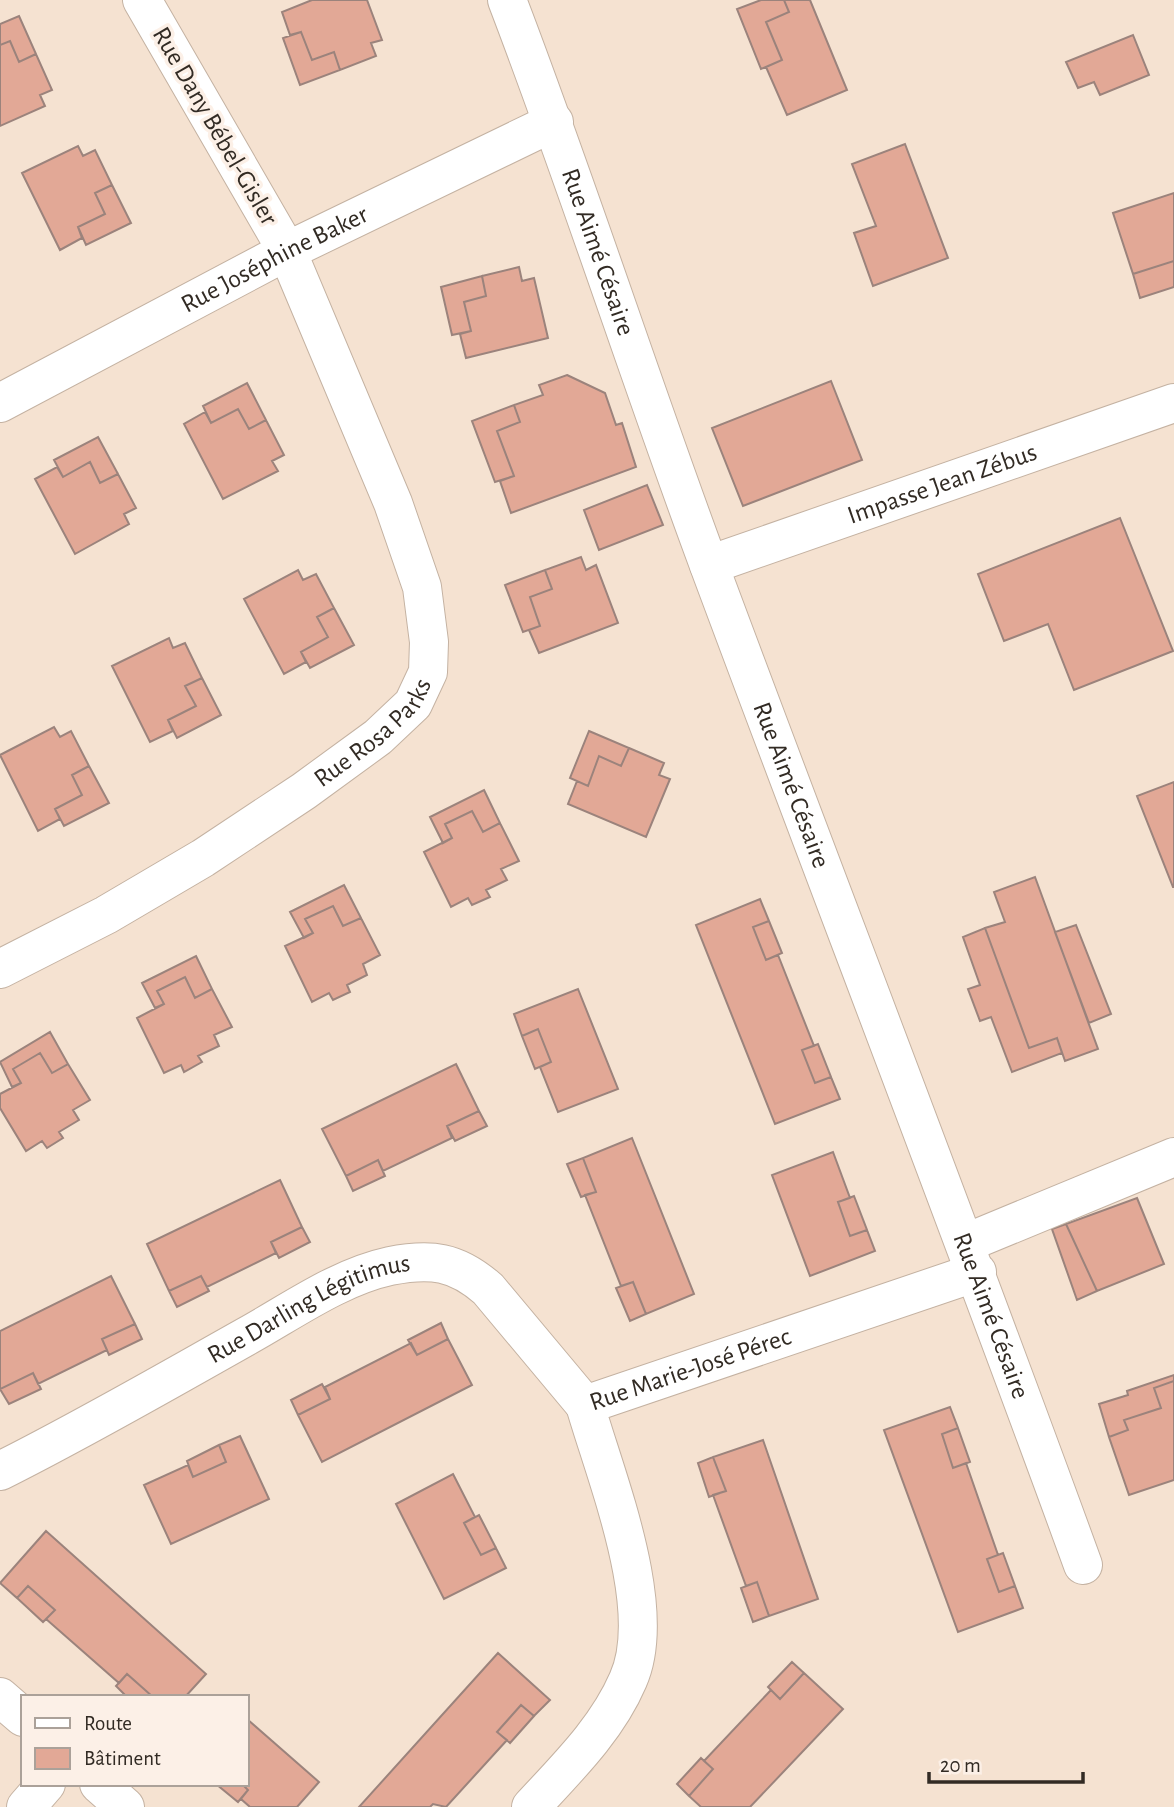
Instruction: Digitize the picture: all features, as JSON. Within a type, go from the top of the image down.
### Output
[{"type":"street","name":"Rue Dany Bébel-Gisler","points":[[142,0],[288,251]]},
{"type":"street","name":"Rue Aimé Césaire","points":[[507,0],[554,122],[709,565],[971,1257],[1083,1565]]},
{"type":"street","name":"Rue Joséphine Baker","points":[[0,404],[288,251],[554,122]]},
{"type":"street","name":"Rue Rosa Parks","points":[[0,969],[149,890],[304,791],[396,721],[412,704],[428,672],[429,642],[422,587],[393,503],[288,251]]},
{"type":"street","name":"Impasse Jean Zébus","points":[[709,565],[1174,403]]},
{"type":"street","name":"Rue Marie-José Pérec","points":[[531,1807],[592,1740],[628,1680],[640,1636],[632,1567],[585,1405],[971,1257],[1174,1157]]},
{"type":"street","name":"Rue Darling Légitimus","points":[[0,1471],[59,1442],[354,1277],[418,1263],[447,1263],[474,1277],[585,1405]]},
{"type":"street","points":[[0,1697],[21,1715]]},
{"type":"street","points":[[26,1807],[44,1786]]},
{"type":"street","points":[[101,1786],[125,1807]]},
{"type":"building","points":[[312,0],[367,0],[382,40],[371,43],[376,56],[340,70],[334,52],[312,60],[301,32],[290,35],[282,12]]},
{"type":"building","points":[[761,0],[784,0],[789,12],[766,22],[782,60],[761,69],[737,9]]},
{"type":"building","points":[[784,0],[810,0],[847,90],[787,115],[766,67],[782,60],[766,22],[789,12]]},
{"type":"building","points":[[19,16],[36,54],[19,62],[10,41],[0,45],[0,24]]},
{"type":"building","points":[[301,32],[312,60],[334,52],[340,70],[300,85],[283,38]]},
{"type":"building","points":[[1133,35],[1149,75],[1100,95],[1094,82],[1078,88],[1066,62]]},
{"type":"building","points":[[10,41],[19,62],[36,54],[52,90],[40,95],[45,106],[0,126],[0,45]]},
{"type":"building","points":[[905,144],[948,258],[873,286],[854,233],[876,226],[852,164]]},
{"type":"building","points":[[78,146],[83,156],[95,150],[112,185],[95,193],[105,214],[78,227],[82,238],[60,250],[22,173]]},
{"type":"building","points":[[112,185],[131,223],[86,245],[78,227],[105,214],[95,193]]},
{"type":"building","points":[[1174,193],[1174,261],[1133,274],[1113,213]]},
{"type":"building","points":[[1174,261],[1174,287],[1140,298],[1133,274]]},
{"type":"building","points":[[519,267],[522,281],[534,278],[548,338],[466,358],[460,334],[471,331],[464,302],[486,296],[482,276]]},
{"type":"building","points":[[482,276],[486,296],[464,302],[471,331],[452,335],[441,287]]},
{"type":"building","points":[[567,375],[605,393],[616,425],[622,423],[636,467],[511,513],[500,481],[514,476],[497,431],[520,422],[514,405],[543,395],[539,385]]},
{"type":"building","points":[[831,381],[862,460],[743,506],[712,428]]},
{"type":"building","points":[[247,383],[266,420],[249,429],[238,409],[211,423],[203,406]]},
{"type":"building","points":[[514,405],[520,422],[497,431],[514,476],[495,482],[472,421]]},
{"type":"building","points":[[238,409],[249,429],[266,420],[284,455],[272,461],[278,471],[223,499],[184,424],[205,412],[211,423]]},
{"type":"building","points":[[98,437],[118,474],[100,483],[90,462],[63,477],[54,460]]},
{"type":"building","points":[[90,462],[100,483],[118,474],[136,508],[124,514],[129,524],[75,554],[35,479],[57,467],[63,477]]},
{"type":"building","points":[[647,485],[663,525],[599,550],[584,510]]},
{"type":"building","points":[[1120,518],[1173,651],[1074,690],[1048,624],[1004,641],[978,574]]},
{"type":"building","points":[[581,557],[586,570],[596,565],[618,623],[539,653],[529,630],[540,626],[530,597],[552,589],[545,570]]},
{"type":"building","points":[[298,570],[303,580],[316,574],[334,608],[317,617],[328,637],[301,652],[306,662],[284,674],[244,599]]},
{"type":"building","points":[[545,570],[552,589],[530,597],[540,626],[523,632],[505,585]]},
{"type":"building","points":[[334,608],[354,645],[310,668],[301,652],[328,637],[317,617]]},
{"type":"building","points":[[169,638],[173,648],[185,643],[202,678],[185,686],[196,706],[168,720],[173,731],[150,742],[112,666]]},
{"type":"building","points":[[202,678],[221,715],[177,738],[168,720],[196,706],[185,686]]},
{"type":"building","points":[[54,727],[60,737],[71,731],[89,766],[72,775],[82,795],[55,809],[60,819],[38,831],[0,755]]},
{"type":"building","points":[[589,731],[629,748],[621,766],[599,756],[588,786],[570,778]]},
{"type":"building","points":[[629,748],[664,763],[659,775],[670,779],[646,837],[568,804],[577,781],[588,786],[599,756],[621,766]]},
{"type":"building","points":[[89,766],[109,803],[64,826],[55,809],[82,795],[72,775]]},
{"type":"building","points":[[1174,782],[1174,887],[1173,887],[1137,796]]},
{"type":"building","points":[[484,790],[500,823],[483,832],[472,811],[445,824],[452,838],[443,843],[430,817]]},
{"type":"building","points":[[472,811],[483,832],[500,823],[519,861],[501,869],[507,880],[486,890],[490,897],[472,905],[468,898],[451,907],[424,852],[452,838],[445,824]]},
{"type":"building","points":[[1035,877],[1098,1049],[1065,1061],[1057,1038],[1029,1048],[985,928],[1005,922],[994,892]]},
{"type":"building","points":[[344,885],[361,918],[343,926],[333,906],[305,919],[313,933],[304,938],[290,912]]},
{"type":"building","points":[[760,899],[769,921],[753,927],[766,960],[778,955],[814,1046],[802,1050],[815,1083],[831,1077],[840,1099],[775,1124],[696,925]]},
{"type":"building","points":[[333,906],[343,926],[361,918],[380,955],[363,964],[367,975],[347,985],[350,992],[333,1000],[329,993],[312,1002],[285,946],[313,933],[305,919]]},
{"type":"building","points":[[769,921],[782,953],[766,960],[753,927]]},
{"type":"building","points":[[1076,925],[1111,1014],[1089,1023],[1055,932]]},
{"type":"building","points":[[985,928],[1029,1048],[1057,1038],[1062,1053],[1012,1072],[991,1017],[980,1021],[968,989],[980,985],[963,937]]},
{"type":"building","points":[[196,956],[212,989],[195,998],[185,977],[157,991],[164,1004],[155,1008],[142,983]]},
{"type":"building","points":[[185,977],[195,998],[212,989],[232,1027],[214,1035],[219,1046],[198,1056],[202,1062],[184,1072],[181,1065],[164,1073],[137,1018],[164,1004],[157,991]]},
{"type":"building","points":[[578,989],[618,1089],[558,1112],[540,1067],[551,1062],[538,1029],[522,1036],[514,1014]]},
{"type":"building","points":[[538,1029],[551,1062],[535,1069],[522,1036]]},
{"type":"building","points":[[50,1032],[68,1064],[52,1073],[40,1053],[13,1069],[21,1083],[12,1087],[0,1062]]},
{"type":"building","points":[[818,1044],[831,1077],[815,1083],[802,1050]]},
{"type":"building","points":[[40,1053],[52,1073],[68,1064],[90,1100],[73,1110],[79,1120],[59,1132],[63,1138],[47,1148],[42,1141],[26,1151],[0,1108],[0,1094],[21,1083],[13,1069]]},
{"type":"building","points":[[456,1064],[479,1111],[447,1126],[452,1138],[383,1171],[378,1160],[346,1176],[322,1129]]},
{"type":"building","points":[[479,1111],[487,1126],[455,1141],[447,1126]]},
{"type":"building","points":[[632,1138],[694,1294],[646,1314],[633,1282],[621,1286],[585,1195],[596,1192],[583,1158]]},
{"type":"building","points":[[833,1152],[850,1198],[838,1202],[850,1236],[867,1230],[875,1251],[810,1276],[772,1175]]},
{"type":"building","points":[[583,1158],[596,1192],[581,1197],[567,1164]]},
{"type":"building","points":[[378,1160],[385,1176],[353,1191],[346,1176]]},
{"type":"building","points":[[280,1180],[302,1227],[271,1242],[276,1253],[207,1287],[201,1276],[169,1291],[147,1244]]},
{"type":"building","points":[[854,1196],[867,1230],[850,1236],[838,1202]]},
{"type":"building","points":[[1137,1198],[1164,1264],[1097,1291],[1066,1224]]},
{"type":"building","points":[[1066,1224],[1097,1291],[1077,1300],[1052,1229]]},
{"type":"building","points":[[302,1227],[310,1242],[279,1258],[271,1242]]},
{"type":"building","points":[[111,1276],[135,1324],[102,1339],[107,1350],[38,1384],[33,1373],[0,1389],[0,1331]]},
{"type":"building","points":[[201,1276],[209,1291],[177,1307],[169,1291]]},
{"type":"building","points":[[633,1282],[646,1314],[630,1321],[616,1288]]},
{"type":"building","points":[[441,1323],[448,1339],[417,1355],[408,1340]]},
{"type":"building","points":[[135,1324],[142,1339],[109,1355],[102,1339]]},
{"type":"building","points":[[448,1339],[472,1385],[322,1462],[298,1415],[330,1399],[325,1387],[411,1343],[417,1355]]},
{"type":"building","points":[[33,1373],[41,1389],[9,1404],[0,1389]]},
{"type":"building","points":[[1174,1375],[1174,1381],[1154,1388],[1161,1408],[1124,1420],[1128,1430],[1109,1437],[1099,1404]]},
{"type":"building","points":[[1174,1381],[1174,1480],[1129,1495],[1109,1437],[1128,1430],[1124,1420],[1161,1408],[1154,1388]]},
{"type":"building","points":[[322,1384],[330,1399],[298,1415],[291,1400]]},
{"type":"building","points":[[950,1407],[958,1428],[942,1434],[953,1468],[966,1463],[998,1555],[987,1559],[999,1592],[1015,1586],[1023,1608],[958,1632],[884,1430]]},
{"type":"building","points":[[958,1428],[970,1462],[953,1468],[942,1434]]},
{"type":"building","points":[[240,1436],[269,1499],[171,1544],[144,1485],[188,1465],[193,1477],[226,1462],[219,1445]]},
{"type":"building","points":[[763,1440],[818,1599],[769,1616],[757,1582],[746,1586],[713,1495],[726,1491],[713,1457]]},
{"type":"building","points":[[219,1445],[226,1462],[193,1477],[187,1461]]},
{"type":"building","points":[[713,1457],[726,1491],[709,1497],[698,1463]]},
{"type":"building","points":[[453,1474],[475,1517],[464,1523],[481,1555],[496,1548],[506,1568],[444,1599],[396,1504]]},
{"type":"building","points":[[479,1515],[496,1548],[481,1555],[464,1523]]},
{"type":"building","points":[[46,1531],[206,1674],[187,1695],[151,1695],[127,1674],[119,1683],[46,1619],[55,1610],[28,1586],[17,1598],[0,1583]]},
{"type":"building","points":[[1003,1553],[1015,1586],[999,1592],[987,1559]]},
{"type":"building","points":[[757,1582],[769,1616],[753,1622],[741,1588]]},
{"type":"building","points":[[28,1586],[55,1610],[43,1622],[17,1598]]},
{"type":"building","points":[[498,1653],[550,1700],[534,1716],[521,1705],[497,1732],[507,1740],[446,1807],[433,1804],[430,1807],[359,1807]]},
{"type":"building","points":[[792,1662],[804,1673],[780,1699],[768,1687]]},
{"type":"building","points":[[804,1673],[843,1709],[750,1807],[701,1807],[689,1796],[713,1769],[704,1761],[771,1690],[780,1699]]},
{"type":"building","points":[[127,1674],[151,1695],[125,1695],[116,1686]]},
{"type":"building","points":[[521,1705],[534,1716],[510,1743],[497,1732]]},
{"type":"building","points":[[248,1720],[319,1782],[297,1807],[250,1807],[241,1799],[248,1790],[244,1786],[248,1786]]},
{"type":"building","points":[[701,1758],[713,1769],[689,1796],[677,1784]]},
{"type":"building","points":[[218,1786],[244,1786],[248,1790],[238,1802]]}]
